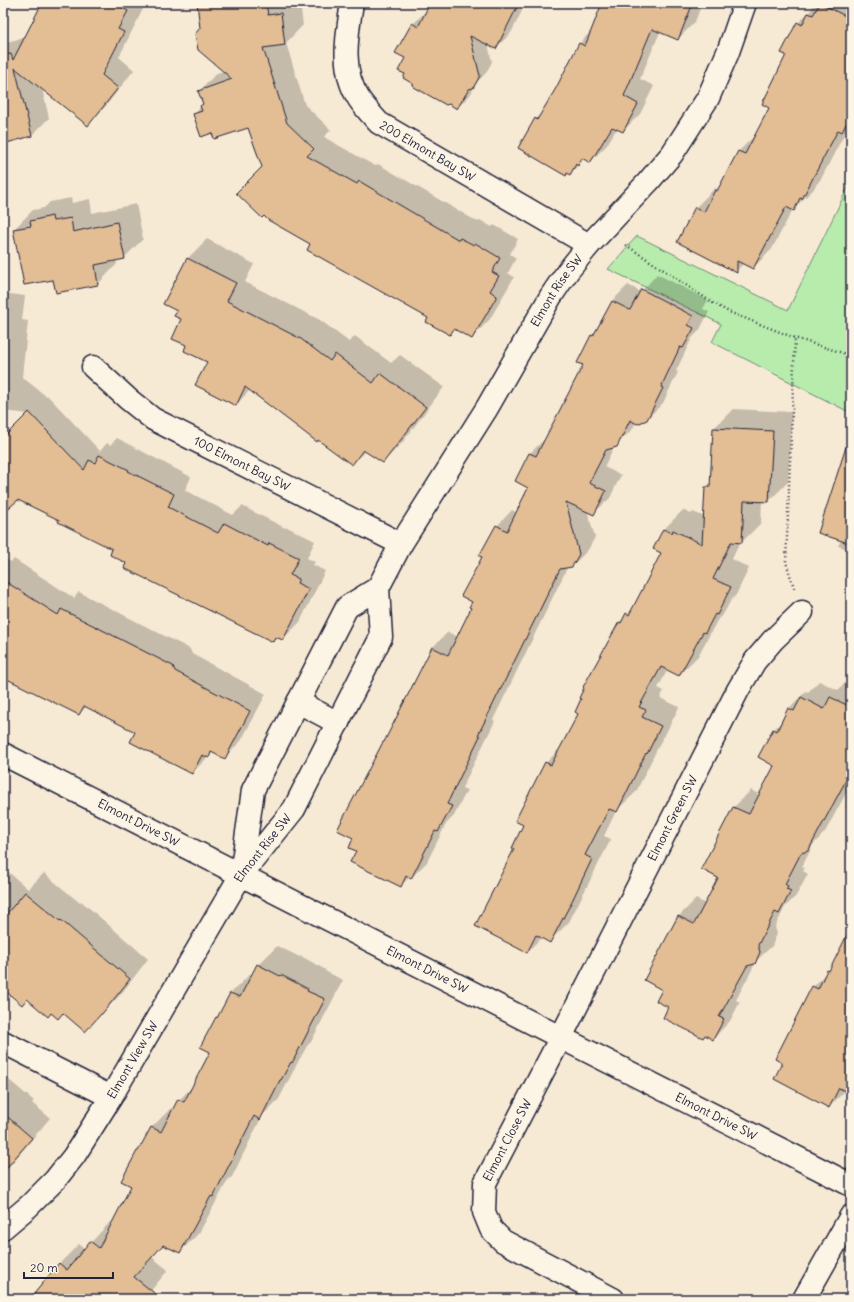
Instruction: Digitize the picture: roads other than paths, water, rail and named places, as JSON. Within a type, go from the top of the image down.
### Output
[{"type":"street","name":"200 Elmont Bay SW","points":[[352,3],[347,34],[346,56],[348,76],[358,99],[379,123],[595,239]]},
{"type":"street","name":"Elmont Rise SW","points":[[241,875],[253,790],[347,607],[378,588],[401,544],[487,408],[551,296],[568,271],[672,154],[708,98],[728,52],[745,3]]},
{"type":"street","name":"100 Elmont Bay SW","points":[[93,367],[128,399],[153,419],[401,544]]},
{"type":"street","name":"Elmont Rise SW","points":[[241,875],[294,810],[381,637],[378,588]]},
{"type":"street","name":"Elmont Green SW","points":[[561,1037],[738,690],[755,661],[773,640],[802,612]]},
{"type":"street","points":[[298,702],[338,723]]},
{"type":"street","name":"Elmont Drive SW","points":[[3,754],[851,1185]]},
{"type":"street","name":"Elmont View SW","points":[[3,1228],[29,1206],[55,1180],[74,1156],[111,1097],[241,875]]},
{"type":"street","name":"Elmont Close SW","points":[[561,1037],[485,1183],[484,1212],[491,1229],[503,1241],[613,1299]]},
{"type":"street","points":[[3,1042],[111,1097]]},
{"type":"street","points":[[804,1299],[851,1216]]}]
